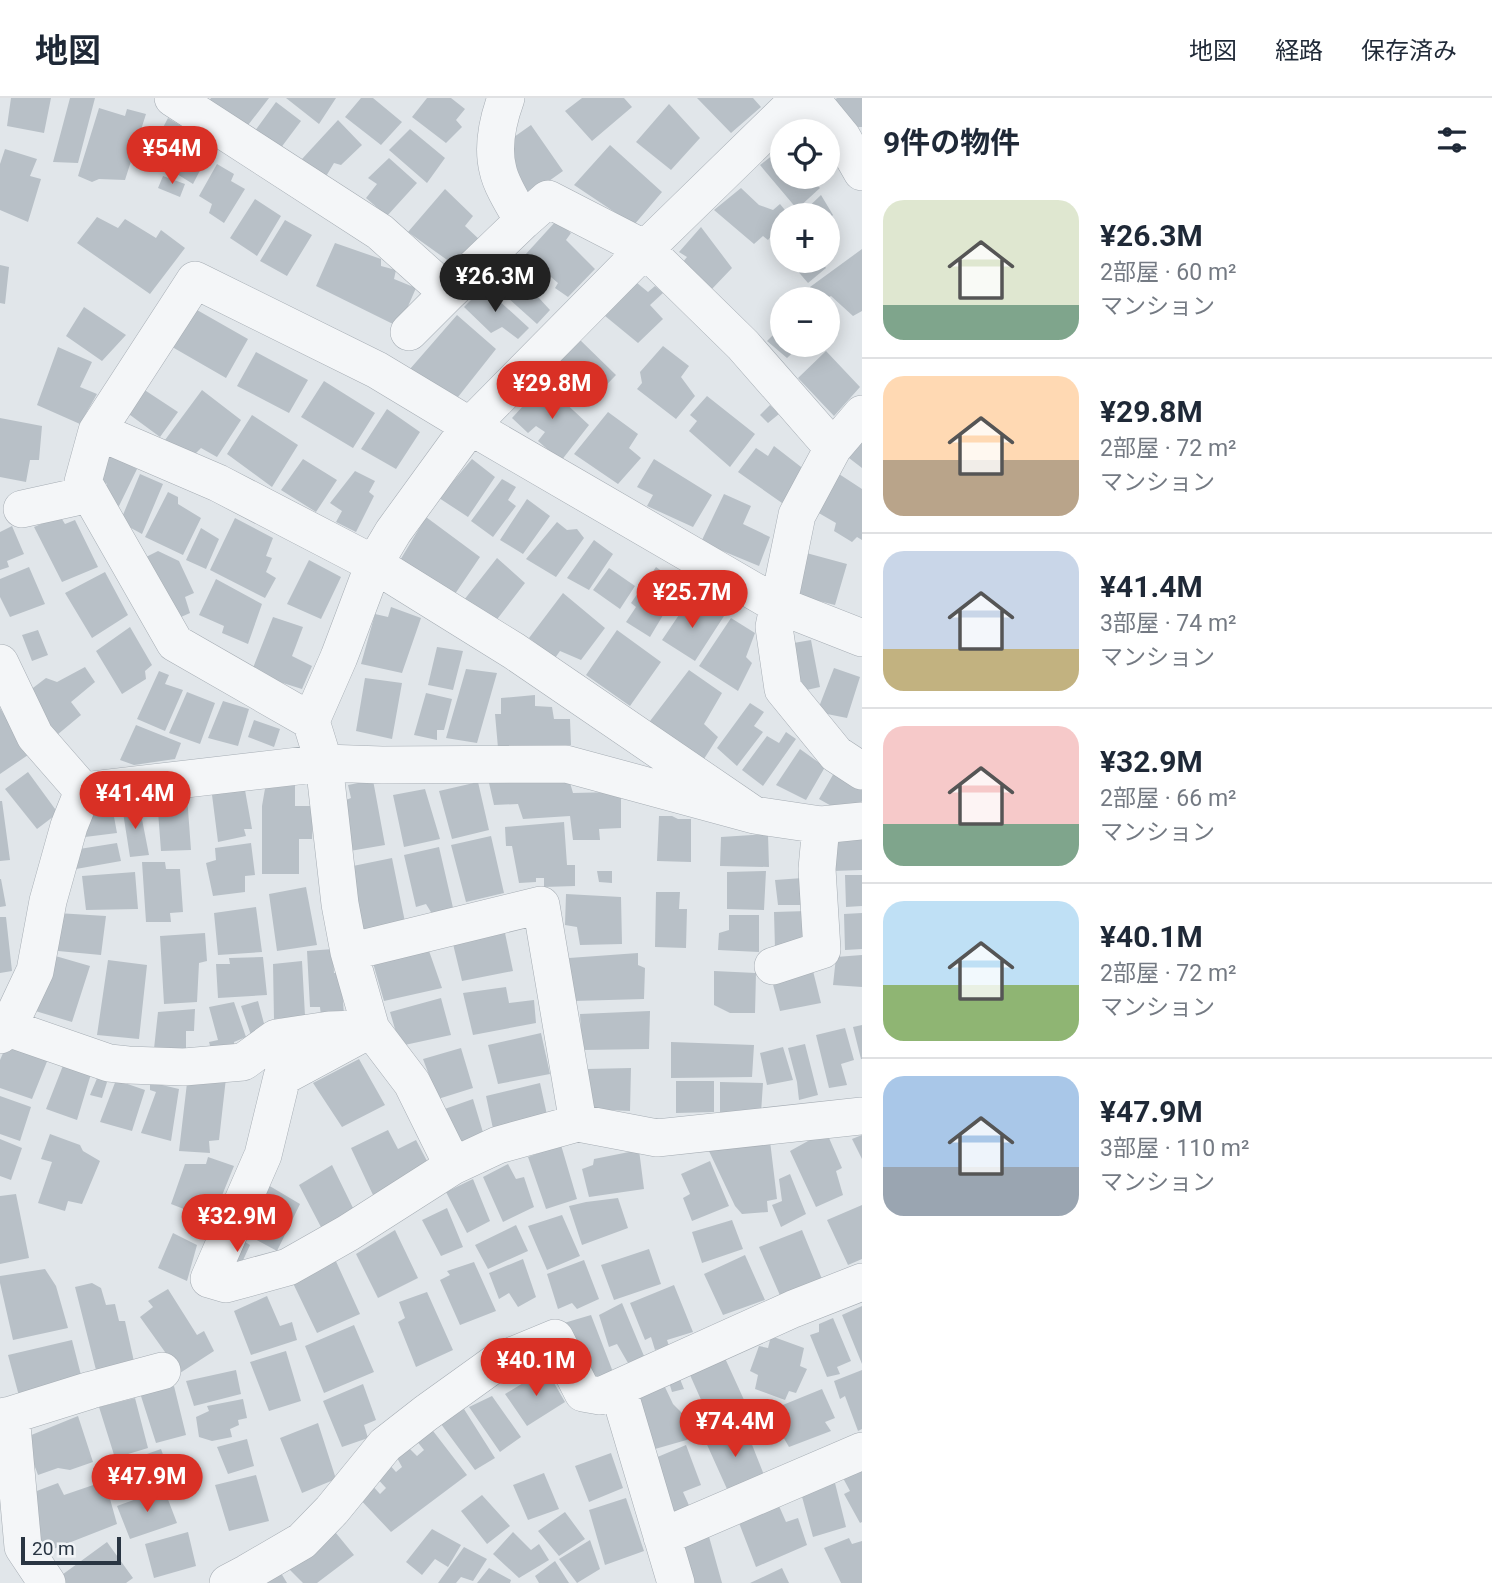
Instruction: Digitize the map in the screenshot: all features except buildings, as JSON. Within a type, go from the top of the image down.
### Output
[{"type":"street","points":[[173,98],[380,232],[448,293]]},
{"type":"street","points":[[506,98],[496,140],[498,170],[523,221]]},
{"type":"street","points":[[453,1166],[412,1083],[371,1029],[349,952],[340,904],[324,763],[311,721],[339,657],[374,564],[393,531],[470,426],[645,249],[800,98]]},
{"type":"street","points":[[810,98],[842,137],[862,172]]},
{"type":"street","points":[[410,332],[548,199],[645,249],[743,345],[833,448]]},
{"type":"street","points":[[311,721],[175,643],[83,482],[97,431],[195,280],[381,366],[470,426],[778,605],[862,638]]},
{"type":"street","points":[[862,414],[833,448],[797,515],[774,627],[783,689],[836,754],[862,771]]},
{"type":"street","points":[[97,431],[218,483],[374,564],[514,651],[754,815]]},
{"type":"street","points":[[22,509],[90,495]]},
{"type":"street","points":[[0,663],[34,736],[83,791]]},
{"type":"street","points":[[83,791],[324,763],[566,764],[754,815],[821,825],[862,821]]},
{"type":"street","points":[[83,791],[69,826],[48,901],[35,971],[4,1032],[109,1063],[184,1067],[243,1062],[276,1038],[329,1030],[371,1029]]},
{"type":"street","points":[[773,966],[822,950],[817,869],[821,825]]},
{"type":"street","points":[[349,952],[541,905],[578,1124]]},
{"type":"street","points":[[371,1029],[282,1077],[263,1155],[209,1279],[226,1284],[288,1267],[348,1233],[453,1166],[498,1145],[578,1124],[657,1138],[862,1116]]},
{"type":"street","points":[[228,1583],[302,1541],[332,1510],[385,1445],[497,1362],[555,1338],[583,1393],[600,1396],[793,1309],[862,1282]]},
{"type":"street","points":[[47,1583],[23,1547],[6,1416],[162,1371]]},
{"type":"street","points":[[618,1388],[676,1583]]},
{"type":"street","points":[[662,1537],[862,1451]]}]
